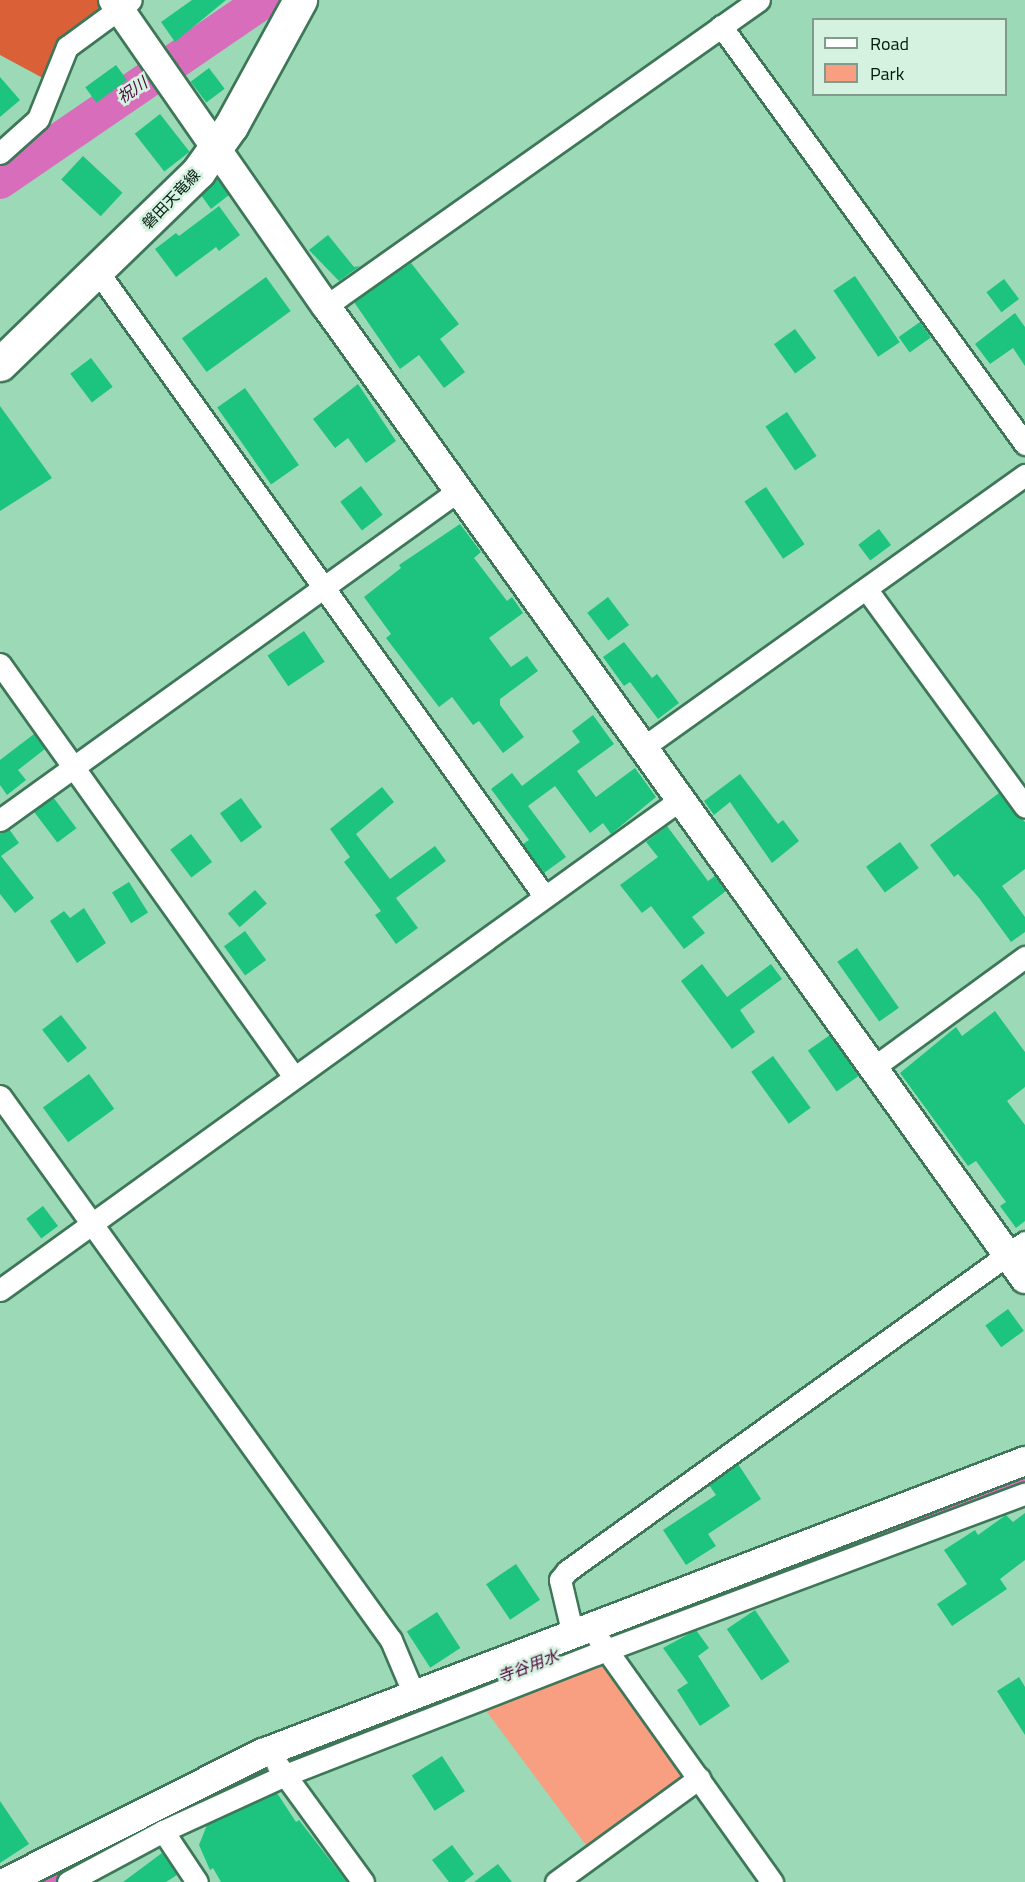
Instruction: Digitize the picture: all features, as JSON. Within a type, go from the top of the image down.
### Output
[{"type":"main road","name":"磐田天竜線","points":[[0,364],[98,272],[217,149],[300,0]]},
{"type":"street","points":[[327,306],[759,0]]},
{"type":"street","points":[[0,153],[38,119],[67,47],[122,4],[217,149],[327,306],[681,799],[874,1067],[1016,1248],[1025,1279]]},
{"type":"street","points":[[721,26],[1025,444]]},
{"type":"street","points":[[98,272],[545,897]]},
{"type":"street","points":[[645,746],[867,590],[1025,475]]},
{"type":"street","points":[[0,819],[459,490]]},
{"type":"street","points":[[867,590],[1025,807]]},
{"type":"street","points":[[0,664],[294,1077]]},
{"type":"street","points":[[0,1290],[681,799]]},
{"type":"street","points":[[874,1067],[1025,957]]},
{"type":"street","points":[[0,1096],[90,1225],[391,1640],[413,1692]]},
{"type":"street","points":[[772,1882],[699,1778],[594,1638],[560,1580],[567,1570],[1016,1248]]},
{"type":"street","points":[[6,1882],[173,1795],[277,1764],[594,1638],[1025,1461]]},
{"type":"street","points":[[68,1882],[163,1831],[277,1764],[413,1692],[594,1638],[1025,1494]]},
{"type":"street","points":[[277,1764],[363,1882]]},
{"type":"street","points":[[556,1882],[699,1778]]},
{"type":"street","points":[[163,1831],[198,1882]]},
{"type":"green space","points":[[1025,1461],[1025,1491],[596,1654],[699,1778],[594,1856],[478,1700],[283,1776],[76,1882],[8,1882],[91,1837]]},
{"type":"shaded area","points":[[0,0],[140,0],[87,31],[54,84],[0,55]]},
{"type":"building","points":[[192,0],[226,0],[175,42],[161,22]]},
{"type":"building","points":[[116,65],[127,80],[96,103],[85,87]]},
{"type":"building","points":[[209,68],[225,89],[206,103],[191,82]]},
{"type":"building","points":[[0,77],[20,100],[0,117]]},
{"type":"building","points":[[160,114],[190,152],[164,172],[135,134]]},
{"type":"building","points":[[83,156],[122,193],[101,216],[61,179]]},
{"type":"building","points":[[218,179],[229,195],[211,209],[201,195]]},
{"type":"building","points":[[219,206],[240,235],[219,251],[216,247],[176,277],[155,249],[176,233],[179,236]]},
{"type":"building","points":[[328,235],[354,267],[360,266],[339,281],[309,250]]},
{"type":"building","points":[[411,263],[459,324],[440,339],[465,372],[444,388],[419,355],[400,369],[354,302]]},
{"type":"building","points":[[855,276],[900,342],[878,357],[833,291]]},
{"type":"building","points":[[266,277],[291,311],[207,372],[182,338]]},
{"type":"building","points":[[1004,279],[1019,299],[1001,312],[986,292]]},
{"type":"building","points":[[1015,313],[1025,327],[1025,366],[1013,348],[990,364],[975,344]]},
{"type":"building","points":[[920,322],[931,338],[910,352],[899,337]]},
{"type":"building","points":[[795,329],[816,358],[795,373],[774,344]]},
{"type":"building","points":[[91,358],[113,387],[92,402],[70,374]]},
{"type":"building","points":[[358,384],[396,441],[366,463],[348,438],[335,448],[313,419]]},
{"type":"building","points":[[245,388],[299,465],[271,485],[217,408]]},
{"type":"building","points":[[0,406],[52,478],[0,511]]},
{"type":"building","points":[[787,412],[817,456],[795,470],[765,427]]},
{"type":"building","points":[[361,486],[383,515],[362,530],[340,502]]},
{"type":"building","points":[[766,487],[805,544],[783,559],[744,502]]},
{"type":"building","points":[[460,524],[481,552],[474,558],[507,601],[512,597],[523,613],[489,638],[511,667],[527,656],[538,671],[500,699],[500,705],[524,737],[503,753],[479,721],[473,725],[452,697],[439,707],[386,638],[391,634],[364,597],[401,568],[399,565]]},
{"type":"building","points":[[879,529],[891,545],[870,561],[858,545]]},
{"type":"building","points":[[608,597],[629,625],[608,641],[587,613]]},
{"type":"building","points":[[304,631],[325,662],[288,686],[268,656]]},
{"type":"building","points":[[624,642],[652,678],[657,674],[679,703],[658,719],[630,682],[624,686],[603,657]]},
{"type":"building","points":[[593,715],[614,744],[577,771],[596,797],[635,768],[656,797],[611,834],[603,823],[590,833],[555,786],[528,806],[566,857],[544,873],[523,844],[529,840],[491,789],[512,773],[522,786],[580,742],[572,731]]},
{"type":"building","points":[[34,734],[45,749],[18,770],[26,780],[7,795],[0,785],[0,760]]},
{"type":"building","points":[[740,774],[778,824],[783,820],[799,841],[772,863],[730,802],[714,815],[704,801]]},
{"type":"building","points":[[382,787],[394,802],[356,834],[390,879],[435,846],[446,861],[396,898],[418,928],[396,944],[375,915],[381,911],[344,862],[350,857],[330,829]]},
{"type":"building","points":[[999,793],[1025,822],[1025,869],[1002,886],[1025,917],[1025,932],[1011,942],[979,898],[958,874],[954,877],[930,845]]},
{"type":"building","points":[[53,797],[76,828],[57,843],[34,811]]},
{"type":"building","points":[[241,798],[262,827],[241,842],[220,813]]},
{"type":"building","points":[[667,826],[708,881],[715,876],[726,891],[692,917],[705,933],[684,949],[651,906],[642,913],[620,885],[658,857],[646,842]]},
{"type":"building","points":[[9,829],[19,843],[1,856],[34,898],[15,913],[0,894],[0,833]]},
{"type":"building","points":[[191,834],[212,862],[191,878],[170,850]]},
{"type":"building","points":[[900,842],[919,868],[885,893],[866,867]]},
{"type":"building","points":[[129,882],[148,913],[131,923],[112,893]]},
{"type":"building","points":[[255,890],[267,904],[240,927],[228,914]]},
{"type":"building","points":[[84,908],[106,943],[77,963],[50,921],[64,911],[70,918]]},
{"type":"building","points":[[245,931],[266,960],[245,975],[224,946]]},
{"type":"building","points":[[857,948],[899,1008],[879,1022],[837,962]]},
{"type":"building","points":[[702,964],[727,997],[771,964],[782,979],[740,1010],[755,1032],[732,1049],[681,981]]},
{"type":"building","points":[[995,1011],[1025,1052],[1025,1087],[1007,1101],[1025,1125],[1025,1221],[1016,1228],[1000,1206],[1006,1202],[976,1161],[968,1166],[900,1073],[956,1027],[962,1036]]},
{"type":"building","points":[[61,1015],[87,1048],[68,1063],[42,1030]]},
{"type":"building","points":[[830,1035],[859,1076],[837,1091],[808,1050]]},
{"type":"building","points":[[773,1056],[811,1108],[789,1124],[751,1072]]},
{"type":"building","points":[[89,1074],[114,1109],[68,1142],[43,1108]]},
{"type":"building","points":[[43,1206],[58,1226],[41,1239],[26,1219]]},
{"type":"building","points":[[1008,1309],[1024,1331],[1001,1347],[985,1325]]},
{"type":"building","points":[[738,1464],[761,1499],[708,1534],[716,1546],[686,1565],[663,1530],[716,1495],[709,1485]]},
{"type":"building","points":[[1025,1513],[1025,1560],[1000,1579],[1007,1589],[952,1626],[937,1604],[967,1584],[944,1550],[975,1530],[978,1535],[1006,1515],[1013,1522]]},
{"type":"building","points":[[516,1564],[540,1600],[510,1620],[486,1584]]},
{"type":"building","points":[[755,1610],[790,1661],[761,1680],[727,1629]]},
{"type":"building","points":[[437,1612],[460,1648],[430,1668],[407,1632]]},
{"type":"building","points":[[696,1630],[709,1648],[698,1656],[730,1706],[700,1726],[677,1690],[688,1683],[663,1648]]},
{"type":"building","points":[[1019,1677],[1025,1687],[1025,1735],[997,1691]]},
{"type":"building","points":[[442,1756],[465,1791],[435,1811],[412,1776]]},
{"type":"building","points":[[277,1793],[296,1822],[299,1820],[347,1882],[221,1882],[213,1868],[210,1870],[199,1845],[207,1825]]},
{"type":"building","points":[[0,1801],[29,1844],[0,1863]]},
{"type":"building","points":[[452,1845],[474,1874],[464,1882],[449,1882],[432,1860]]},
{"type":"building","points":[[162,1853],[177,1875],[166,1882],[123,1882]]},
{"type":"building","points":[[498,1864],[512,1882],[474,1882]]},
{"type":"waterway","name":"祝川","points":[[0,181],[264,0]]},
{"type":"waterway","name":"寺谷用水","points":[[652,1618],[1025,1481]]},
{"type":"waterway","name":"寺谷用水","points":[[208,1800],[300,1756],[483,1683]]},
{"type":"waterway","name":"寺谷用水","points":[[44,1882],[158,1824]]}]
